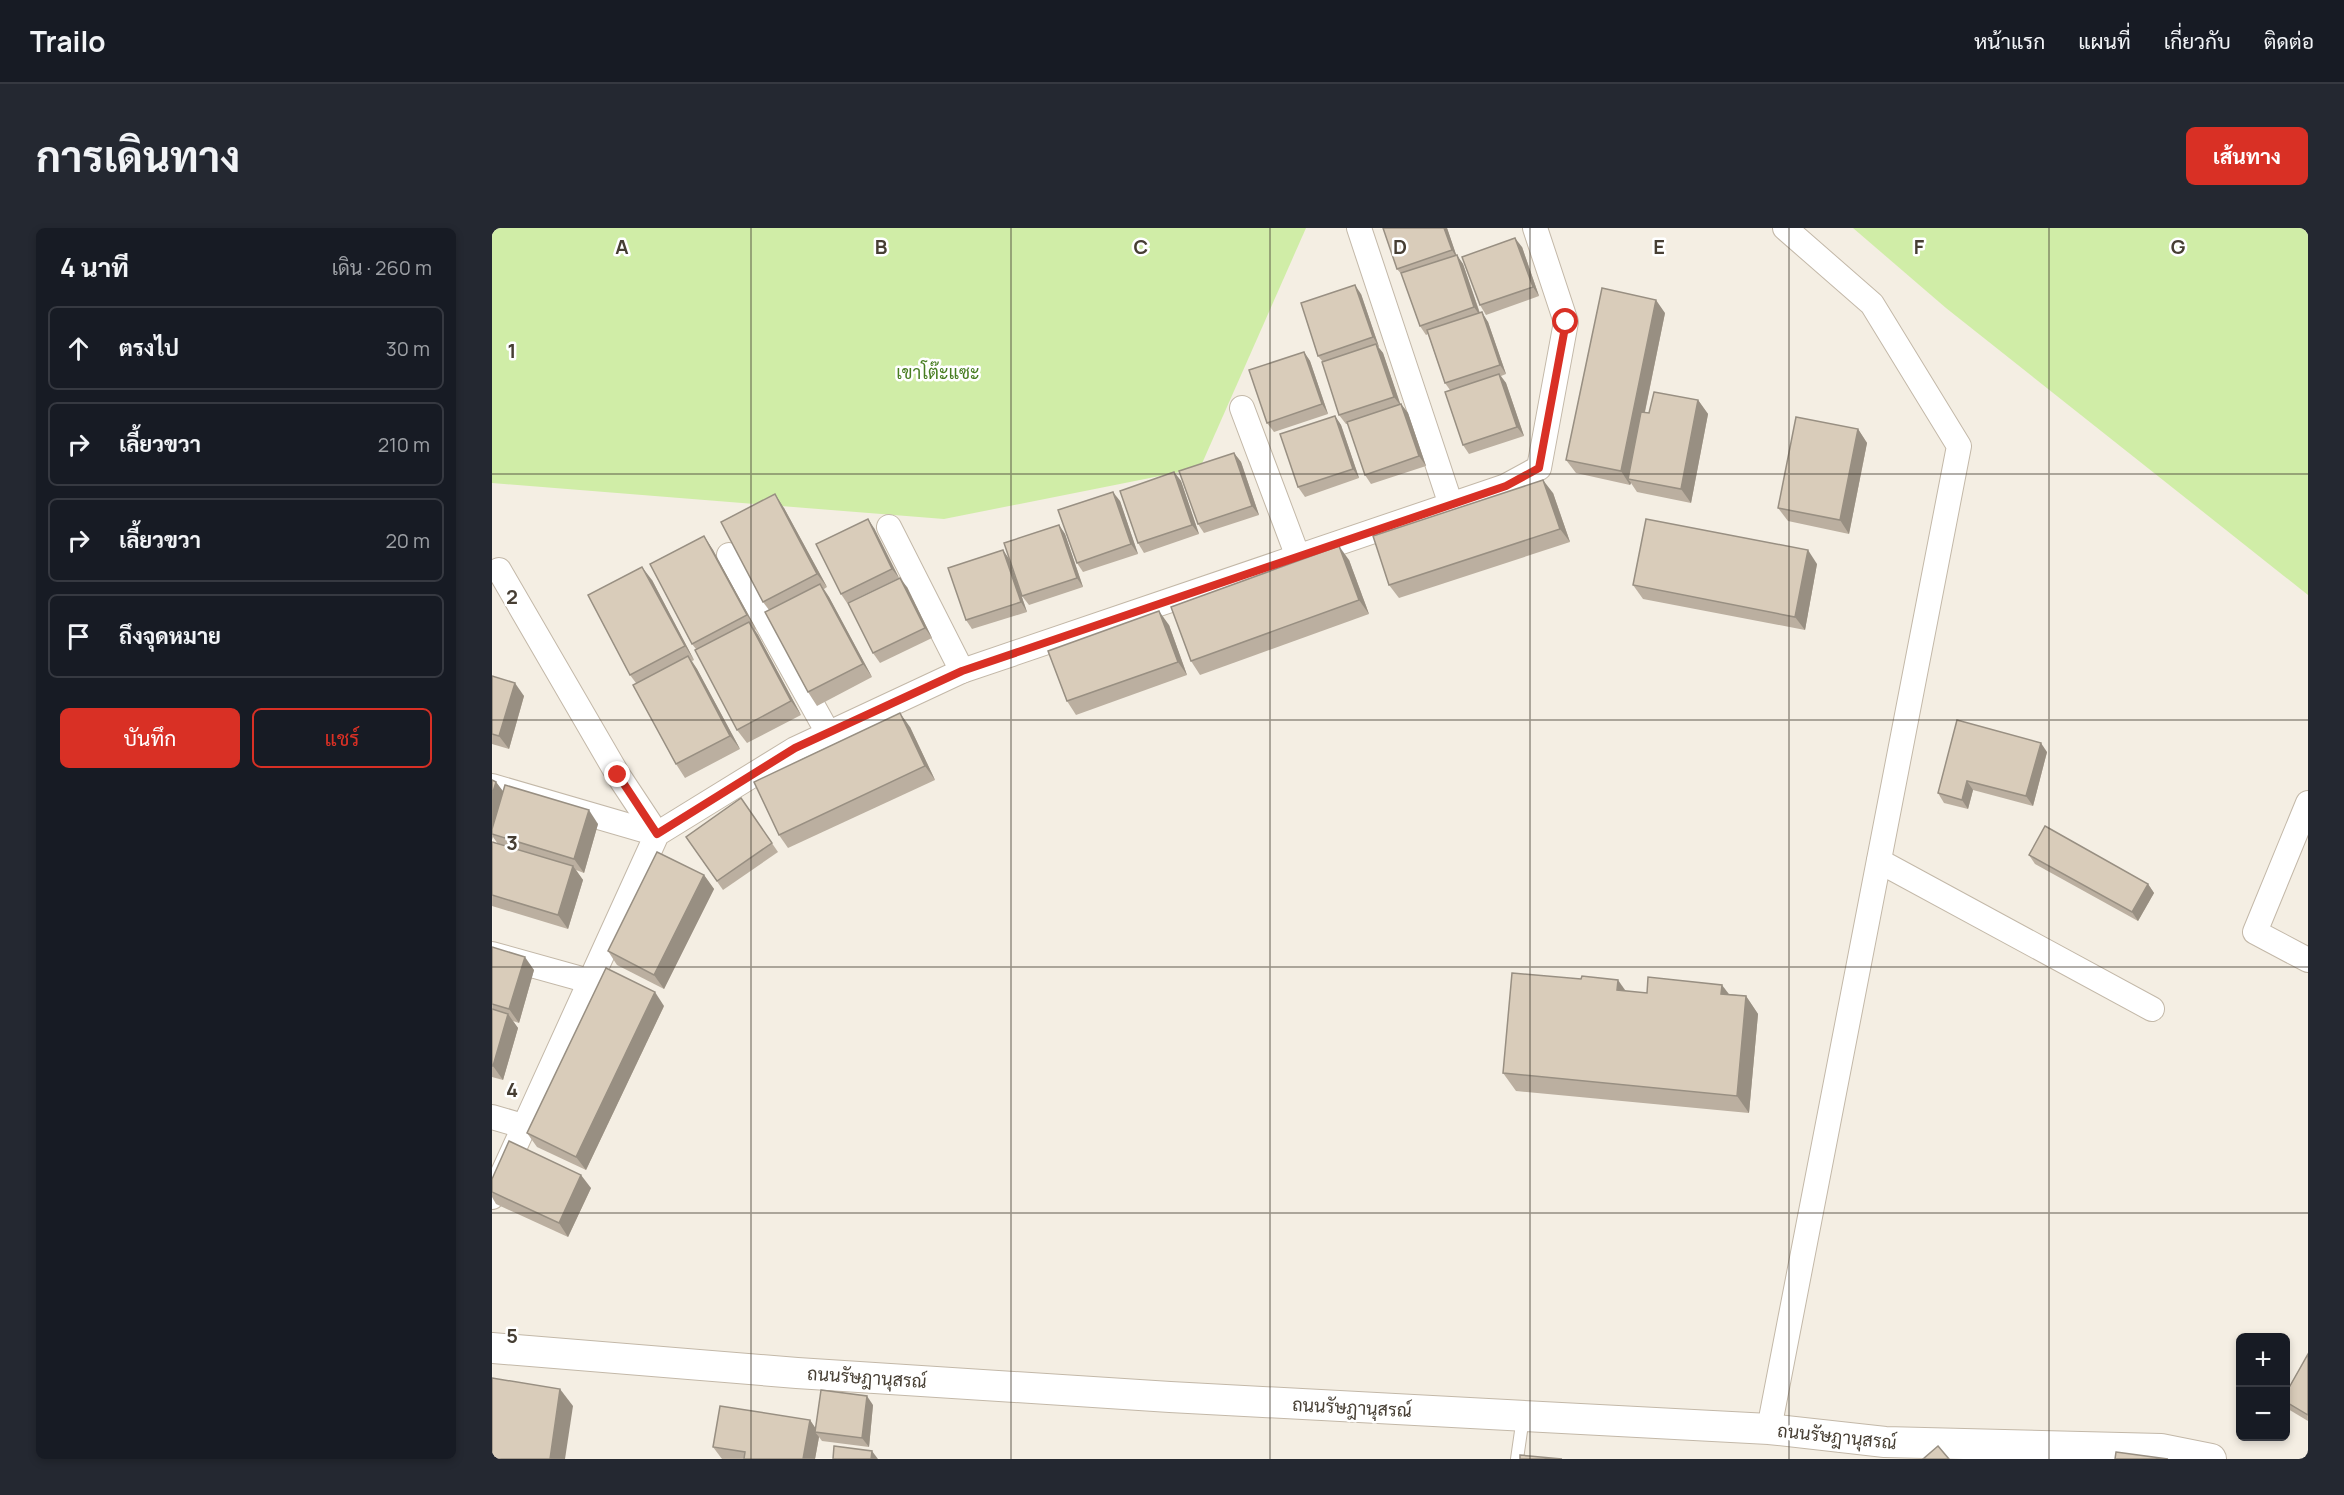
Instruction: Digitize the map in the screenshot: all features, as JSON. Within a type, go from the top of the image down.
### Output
[{"type":"street","points":[[1359,228],[1451,505]]},
{"type":"street","points":[[492,1197],[657,834],[795,748],[962,671],[1506,486],[1539,468],[1566,322],[1535,228]]},
{"type":"street","points":[[1769,1429],[1959,446],[1872,304],[1785,228]]},
{"type":"street","points":[[1242,408],[1298,557]]},
{"type":"street","points":[[889,527],[962,671]]},
{"type":"street","points":[[729,555],[828,733]]},
{"type":"street","points":[[499,570],[618,775],[657,834]]},
{"type":"street","points":[[492,786],[657,834]]},
{"type":"street","points":[[2308,803],[2255,932],[2308,960]]},
{"type":"street","points":[[1878,861],[2152,1009]]},
{"type":"street","points":[[492,954],[589,981]]},
{"type":"street","points":[[492,1117],[523,1126]]},
{"type":"street","name":"ถนนรัษฎานุสรณ์","points":[[492,1348],[797,1373],[1112,1394],[1769,1429],[1856,1444],[2162,1449],[2211,1459]]},
{"type":"lane","points":[[1517,1459],[1523,1416]]},
{"type":"green space","name":"เขาโต๊ะแซะ","points":[[492,228],[1306,228],[1200,468],[944,519],[492,483]]},
{"type":"green space","points":[[1853,228],[2308,228],[2308,595],[1946,308]]},
{"type":"building","points":[[1383,228],[1444,228],[1452,250],[1397,269]]},
{"type":"building","points":[[1515,238],[1533,287],[1480,305],[1462,257]]},
{"type":"building","points":[[1457,255],[1474,307],[1420,326],[1401,273]]},
{"type":"building","points":[[1355,285],[1373,337],[1318,356],[1301,303]]},
{"type":"building","points":[[1602,288],[1656,300],[1621,471],[1566,460]]},
{"type":"building","points":[[1482,312],[1500,365],[1445,383],[1427,330]]},
{"type":"building","points":[[1376,344],[1394,397],[1339,415],[1322,362]]},
{"type":"building","points":[[1304,352],[1322,404],[1267,423],[1249,370]]},
{"type":"building","points":[[1499,374],[1517,427],[1463,445],[1445,392]]},
{"type":"building","points":[[1654,392],[1698,400],[1681,489],[1628,479],[1641,412],[1649,413]]},
{"type":"building","points":[[1401,404],[1419,456],[1365,475],[1347,422]]},
{"type":"building","points":[[1335,416],[1353,469],[1298,487],[1280,434]]},
{"type":"building","points":[[1796,417],[1858,429],[1840,520],[1778,508]]},
{"type":"building","points":[[1234,453],[1252,506],[1198,524],[1179,471]]},
{"type":"building","points":[[1174,472],[1192,525],[1138,543],[1120,491]]},
{"type":"building","points":[[1543,480],[1560,529],[1389,585],[1373,536]]},
{"type":"building","points":[[1113,492],[1131,544],[1077,563],[1058,510]]},
{"type":"building","points":[[775,494],[817,574],[763,602],[721,522]]},
{"type":"building","points":[[868,519],[892,569],[841,594],[816,544]]},
{"type":"building","points":[[1646,519],[1808,550],[1795,617],[1633,585]]},
{"type":"building","points":[[1059,525],[1077,578],[1022,596],[1004,543]]},
{"type":"building","points":[[704,536],[747,615],[692,644],[650,564]]},
{"type":"building","points":[[1339,546],[1359,600],[1191,661],[1171,607]]},
{"type":"building","points":[[1003,550],[1021,602],[966,620],[948,568]]},
{"type":"building","points":[[642,567],[685,646],[630,675],[588,595]]},
{"type":"building","points":[[900,578],[925,628],[873,653],[848,603]]},
{"type":"building","points":[[820,584],[863,664],[808,692],[765,612]]},
{"type":"building","points":[[1159,611],[1178,662],[1067,701],[1048,651]]},
{"type":"building","points":[[749,622],[791,701],[737,730],[695,650]]},
{"type":"building","points":[[688,656],[730,736],[676,764],[633,685]]},
{"type":"building","points":[[492,676],[515,683],[499,736],[492,734]]},
{"type":"building","points":[[900,713],[925,766],[779,835],[754,782]]},
{"type":"building","points":[[1957,720],[2041,743],[2026,796],[1967,781],[1962,800],[1938,793]]},
{"type":"building","points":[[492,780],[496,782],[492,795]]},
{"type":"building","points":[[505,785],[589,810],[574,859],[492,834]]},
{"type":"building","points":[[741,798],[772,843],[717,881],[686,837]]},
{"type":"building","points":[[2045,826],[2148,884],[2132,912],[2029,855]]},
{"type":"building","points":[[492,842],[573,866],[558,915],[492,895]]},
{"type":"building","points":[[657,852],[704,875],[654,975],[608,951]]},
{"type":"building","points":[[492,947],[525,957],[509,1009],[492,1004]]},
{"type":"building","points":[[606,968],[655,992],[576,1157],[527,1133]]},
{"type":"building","points":[[1512,973],[1618,980],[1617,990],[1647,993],[1648,977],[1722,985],[1721,994],[1746,996],[1737,1096],[1503,1073]]},
{"type":"building","points":[[492,1009],[508,1014],[493,1066],[492,1066]]},
{"type":"building","points":[[509,1141],[581,1175],[559,1223],[492,1192],[492,1179]]},
{"type":"building","points":[[2308,1354],[2308,1415],[2290,1404],[2290,1386]]},
{"type":"building","points":[[492,1378],[560,1389],[550,1459],[492,1459]]},
{"type":"building","points":[[821,1390],[867,1396],[862,1438],[815,1432]]},
{"type":"building","points":[[720,1406],[810,1420],[803,1459],[744,1459],[745,1452],[713,1447]]},
{"type":"building","points":[[834,1446],[872,1451],[871,1459],[833,1459]]},
{"type":"building","points":[[1938,1446],[1949,1459],[1923,1459]]},
{"type":"building","points":[[2116,1452],[2168,1459],[2115,1459]]},
{"type":"building","points":[[1520,1455],[1562,1459],[1520,1459]]},
{"type":"route","points":[[618,775],[657,834],[795,748],[962,671],[1506,486],[1539,468],[1566,322]]}]
